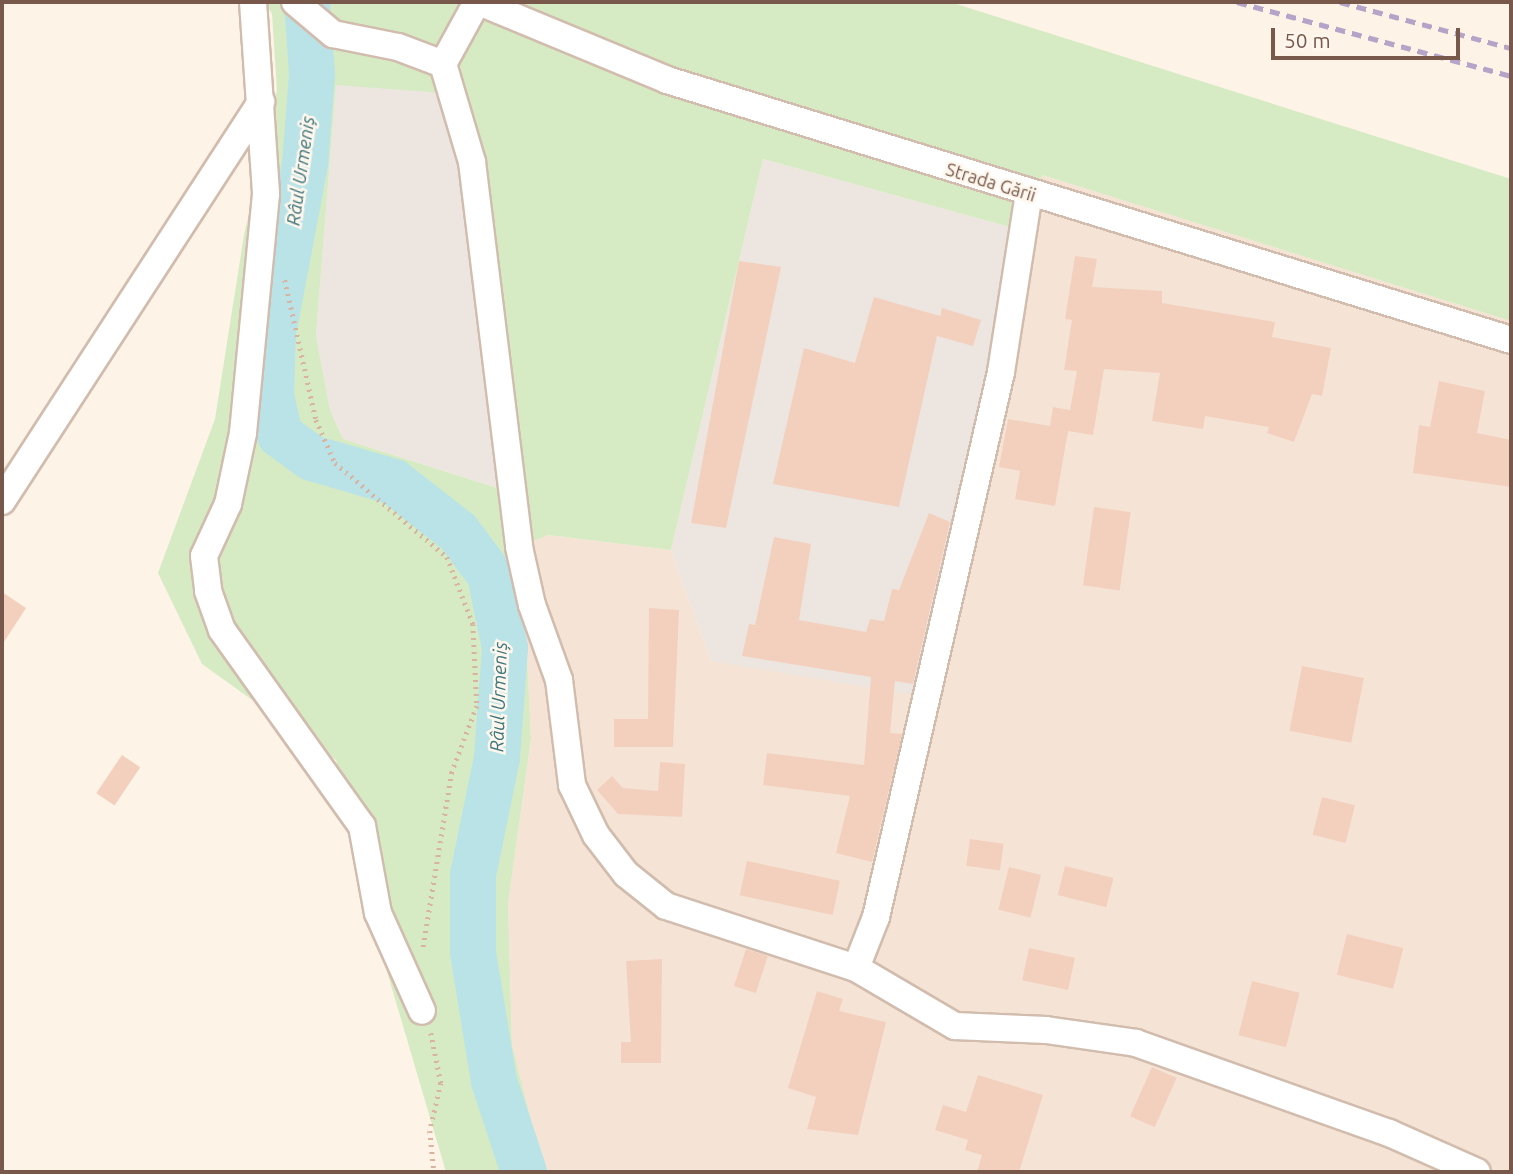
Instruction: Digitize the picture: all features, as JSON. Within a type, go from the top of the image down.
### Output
[{"type":"street","points":[[253,2],[266,194],[243,433],[228,505],[204,556],[208,591],[222,631],[362,826],[379,913],[422,1011]]},
{"type":"street","points":[[295,2],[333,34],[398,47],[443,64]]},
{"type":"street","points":[[478,2],[443,64],[472,162],[519,547],[558,680],[572,785],[596,835],[626,874],[666,906],[856,968],[955,1026],[1046,1030],[1136,1043],[1390,1133],[1478,1172]]},
{"type":"street","name":"Strada Gării","points":[[478,2],[667,80],[1029,194],[1511,340]]},
{"type":"street","points":[[2,501],[261,102]]},
{"type":"street","points":[[856,968],[876,917],[998,386],[1029,194]]},
{"type":"path","points":[[284,274],[316,420],[335,464],[447,557],[473,624],[477,706],[452,772],[423,962]]},
{"type":"path","points":[[422,1011],[439,1049],[441,1083],[430,1131],[434,1172]]},
{"type":"shaded area","points":[[336,84],[470,95],[511,492],[343,439],[330,410],[316,335]]},
{"type":"shaded area","points":[[763,159],[1032,233],[919,696],[711,661],[671,550]]},
{"type":"shaded area","points":[[1042,175],[1511,321],[1511,1172],[544,1172],[512,1046],[508,904],[531,739],[522,546],[548,535],[671,550],[711,661],[1032,233]]},
{"type":"green space","points":[[265,2],[950,2],[1511,179],[1511,321],[1042,175],[1032,233],[763,159],[671,550],[548,535],[522,546],[531,739],[508,904],[512,1045],[544,1172],[446,1172],[378,941],[336,760],[202,664],[158,573],[215,419],[244,235],[277,90],[272,14]],"holes":[[[336,85],[469,95],[510,492],[343,439],[330,410],[316,335]]]},
{"type":"building","points":[[1075,256],[1097,259],[1092,287],[1162,291],[1162,303],[1275,322],[1272,337],[1331,348],[1322,396],[1312,394],[1294,442],[1267,433],[1269,427],[1205,416],[1203,429],[1152,421],[1160,373],[1104,369],[1093,435],[1068,431],[1055,506],[1015,499],[1020,471],[999,467],[1008,419],[1050,426],[1053,407],[1070,410],[1077,371],[1064,370],[1072,320],[1065,319]]},
{"type":"building","points":[[739,261],[781,267],[726,528],[691,523]]},
{"type":"building","points":[[874,297],[940,316],[942,308],[981,320],[973,346],[937,336],[899,507],[773,484],[804,348],[855,363]]},
{"type":"building","points":[[1439,381],[1485,391],[1477,433],[1511,440],[1511,487],[1413,473],[1419,425],[1430,427]]},
{"type":"building","points":[[1094,507],[1131,512],[1120,590],[1083,585]]},
{"type":"building","points":[[929,513],[950,522],[913,684],[895,681],[890,733],[902,734],[872,862],[836,853],[850,796],[763,785],[767,753],[864,765],[871,677],[742,656],[749,624],[755,625],[774,537],[811,544],[799,620],[866,632],[870,619],[884,621],[892,589],[899,590]]},
{"type":"building","points":[[2,592],[26,608],[2,645]]},
{"type":"building","points":[[649,608],[679,610],[673,747],[614,747],[614,719],[648,719]]},
{"type":"building","points":[[1302,666],[1364,678],[1351,743],[1289,731]]},
{"type":"building","points":[[122,755],[140,767],[115,805],[96,793]]},
{"type":"building","points":[[660,762],[685,764],[682,817],[618,814],[597,790],[612,776],[623,788],[658,791]]},
{"type":"building","points":[[1322,797],[1355,805],[1346,843],[1313,835]]},
{"type":"building","points":[[970,839],[1004,844],[1000,870],[966,866]]},
{"type":"building","points":[[747,861],[840,881],[833,915],[740,895]]},
{"type":"building","points":[[1065,866],[1114,878],[1106,907],[1058,895]]},
{"type":"building","points":[[1009,867],[1041,875],[1030,918],[998,910]]},
{"type":"building","points":[[1347,934],[1403,948],[1393,989],[1337,975]]},
{"type":"building","points":[[1029,948],[1075,958],[1068,990],[1022,980]]},
{"type":"building","points":[[746,949],[768,956],[756,993],[734,986]]},
{"type":"building","points":[[662,959],[661,1063],[621,1063],[621,1042],[631,1042],[626,961]]},
{"type":"building","points":[[1252,981],[1300,993],[1286,1047],[1238,1035]]},
{"type":"building","points":[[817,991],[843,999],[839,1011],[886,1022],[858,1135],[807,1129],[816,1097],[788,1088]]},
{"type":"building","points":[[1152,1067],[1177,1078],[1155,1127],[1130,1116]]},
{"type":"building","points":[[978,1075],[1043,1095],[1019,1172],[977,1172],[982,1155],[965,1150],[968,1140],[935,1130],[943,1105],[966,1112]]},
{"type":"waterway","name":"Râul Urmeniș","points":[[307,2],[312,74],[305,164],[273,333],[271,396],[280,435],[312,458],[394,482],[458,532],[490,575],[505,648],[497,758],[473,875],[473,953],[494,1081],[524,1172]]},
{"type":"railway","points":[[1237,2],[1511,76]]},
{"type":"railway","points":[[1340,2],[1511,48]]}]
